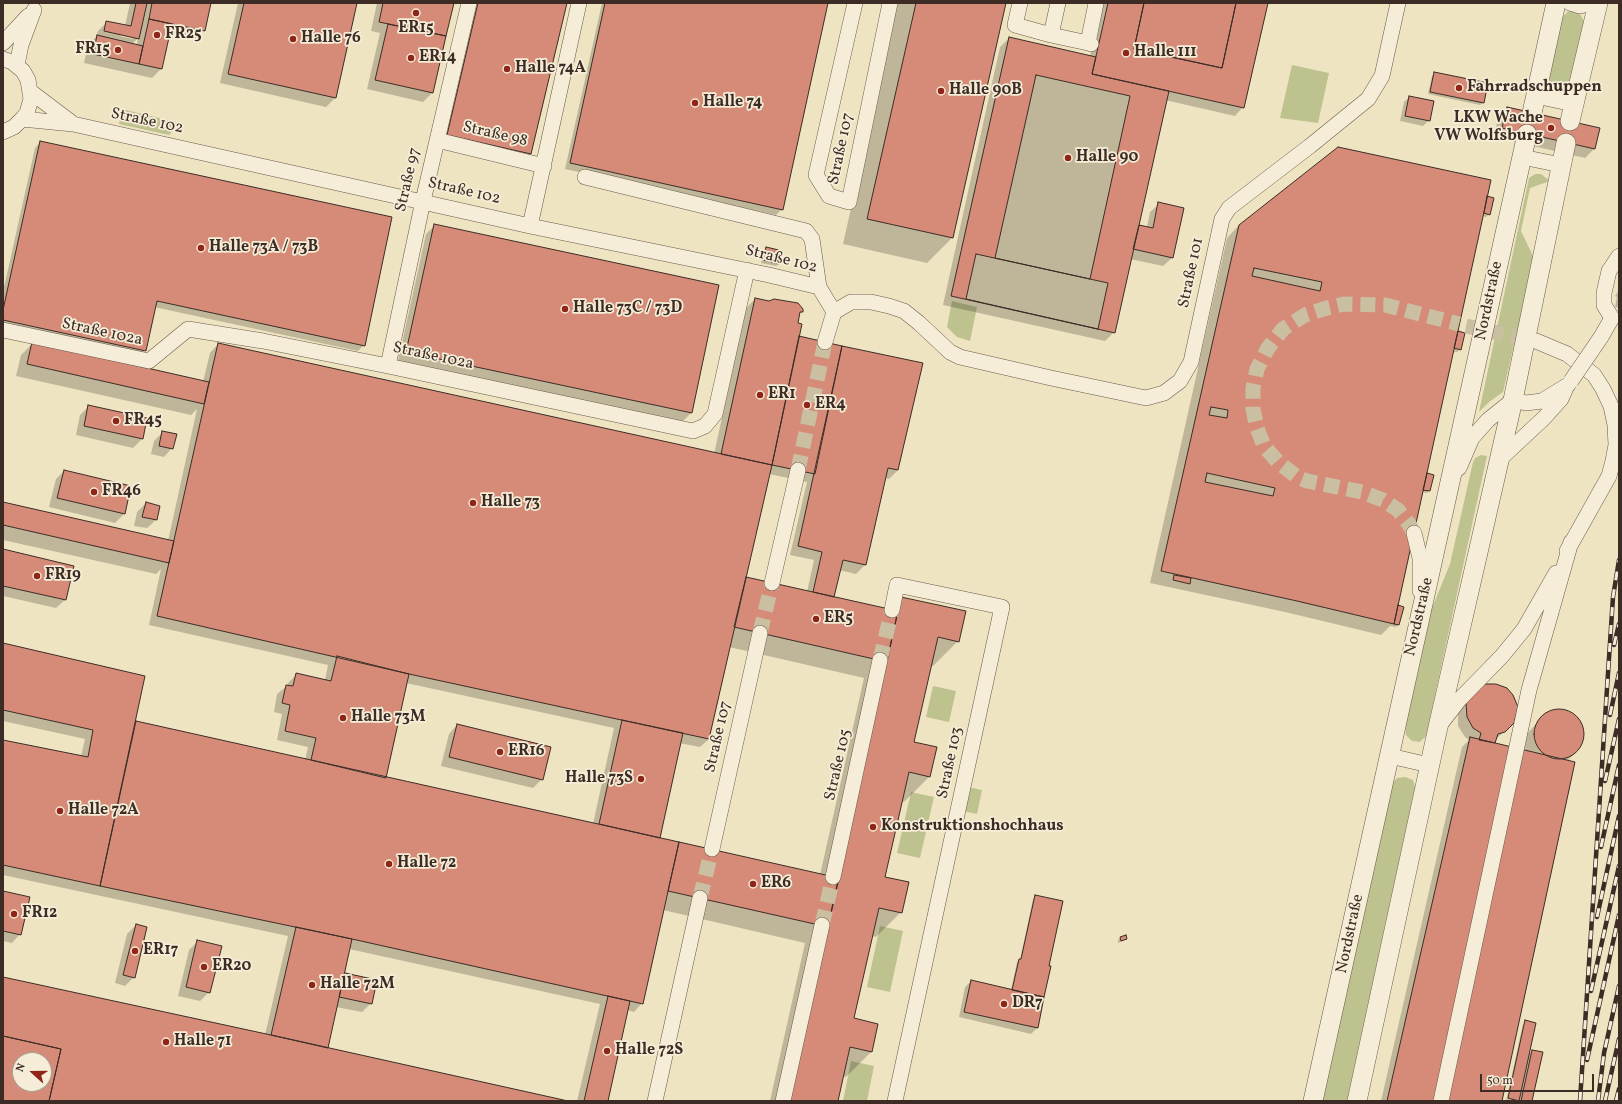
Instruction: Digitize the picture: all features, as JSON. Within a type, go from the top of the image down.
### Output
[{"type":"street","name":"Straße 97","points":[[388,366],[423,201],[469,3]]},
{"type":"street","name":"Straße 98","points":[[530,226],[578,3]]},
{"type":"street","name":"Straße 107","points":[[855,3],[816,175],[829,196],[849,202],[890,3]]},
{"type":"street","points":[[1020,3],[1015,25],[1051,35],[1089,43],[1096,3]]},
{"type":"street","points":[[1051,35],[1058,3]]},
{"type":"street","name":"Straße 101","points":[[834,312],[850,302],[871,302],[904,311],[950,352],[960,357],[1146,398],[1164,393],[1180,381],[1191,362],[1222,219],[1229,208],[1368,99],[1382,76],[1398,3]]},
{"type":"street","points":[[1532,113],[1556,3]]},
{"type":"street","points":[[1570,3],[1580,6],[1591,3]]},
{"type":"street","points":[[1570,121],[1598,3]]},
{"type":"street","points":[[3,43],[38,7]]},
{"type":"street","points":[[3,132],[14,127],[22,119],[30,106],[31,92],[28,80],[10,62],[38,7]]},
{"type":"street","name":"Straße 102","points":[[31,92],[73,124]]},
{"type":"street","points":[[1536,94],[1574,102]]},
{"type":"street","name":"Straße 102","points":[[22,119],[73,124],[530,226],[747,270],[819,287],[834,312]]},
{"type":"street","name":"Nordstraße","points":[[1314,1101],[1527,134]]},
{"type":"street","name":"Straße 98","points":[[437,140],[544,166]]},
{"type":"street","points":[[1357,1101],[1438,727],[1513,400],[1566,143]]},
{"type":"street","points":[[1522,156],[1561,165]]},
{"type":"street","points":[[585,177],[806,231],[812,239],[819,287]]},
{"type":"street","points":[[1499,460],[1544,418],[1561,399],[1569,383],[1601,337],[1612,318],[1604,306],[1604,293],[1609,271],[1619,256]]},
{"type":"street","name":"Straße 102a","points":[[3,330],[149,361],[188,328],[263,341],[388,366],[693,431],[706,426],[714,414],[747,270]]},
{"type":"street","points":[[825,342],[834,312]]},
{"type":"street","points":[[1438,727],[1459,700],[1502,656],[1524,629],[1546,592],[1571,542],[1609,476],[1613,462],[1616,445],[1615,425],[1611,406],[1603,389],[1594,375],[1567,354],[1536,341]]},
{"type":"street","points":[[1513,400],[1526,403],[1542,401],[1569,383]]},
{"type":"street","points":[[1449,490],[1472,438],[1488,420],[1513,400]]},
{"type":"street","points":[[772,583],[798,470]]},
{"type":"street","points":[[1414,533],[1420,558],[1420,617]]},
{"type":"street","points":[[1441,1101],[1529,690],[1571,542]]},
{"type":"street","name":"Straße 103","points":[[892,610],[896,589],[1002,607],[895,1101]]},
{"type":"street","name":"Straße 107","points":[[712,850],[760,633]]},
{"type":"street","name":"Straße 105","points":[[833,877],[880,660]]},
{"type":"street","points":[[1390,756],[1430,765]]},
{"type":"street","points":[[655,1101],[700,898]]},
{"type":"street","points":[[783,1101],[822,925]]},
{"type":"green space","points":[[1569,11],[1574,11],[1580,14],[1584,21],[1571,79],[1567,85],[1560,87],[1552,85],[1549,78],[1562,17]]},
{"type":"green space","points":[[1292,65],[1329,73],[1318,123],[1280,118]]},
{"type":"green space","points":[[122,109],[180,123],[169,135],[119,124]]},
{"type":"green space","points":[[1535,174],[1541,174],[1550,181],[1530,188],[1521,231],[1534,258],[1503,392],[1489,402],[1479,412],[1529,178]]},
{"type":"green space","points":[[952,301],[977,307],[970,341],[957,337],[947,327]]},
{"type":"green space","points":[[1481,455],[1487,456],[1426,736],[1420,742],[1412,741],[1406,735],[1405,727],[1430,613],[1450,564],[1473,462],[1475,458]]},
{"type":"green space","points":[[933,686],[956,691],[949,722],[926,717]]},
{"type":"green space","points":[[1405,777],[1413,780],[1415,787],[1347,1101],[1322,1101],[1391,785],[1397,778]]},
{"type":"green space","points":[[968,787],[982,790],[977,814],[963,811]]},
{"type":"green space","points":[[911,792],[934,797],[920,858],[897,853]]},
{"type":"green space","points":[[880,926],[903,931],[890,992],[867,987]]},
{"type":"green space","points":[[851,1061],[874,1066],[867,1101],[843,1101]]},
{"type":"building","points":[[136,3],[147,3],[139,39],[104,31],[106,21],[131,26]]},
{"type":"building","points":[[152,3],[211,3],[205,31],[149,19]]},
{"type":"building","name":"Halle 76","points":[[244,3],[357,3],[336,98],[228,74]]},
{"type":"building","name":"ER15","points":[[383,3],[454,3],[446,36],[379,22]]},
{"type":"building","name":"Halle 74A","points":[[478,3],[567,3],[531,154],[447,135]]},
{"type":"building","name":"Halle 74","points":[[605,3],[828,3],[783,210],[570,163]]},
{"type":"building","name":"Halle 90B","points":[[916,3],[1006,3],[953,238],[867,219]]},
{"type":"building","name":"Halle 111","points":[[1108,3],[1144,3],[1134,49],[1222,68],[1236,3],[1268,3],[1244,108],[1092,74]]},
{"type":"building","points":[[1144,3],[1236,3],[1222,68],[1134,49]]},
{"type":"building","name":"FR25","points":[[149,19],[172,24],[162,69],[139,64]]},
{"type":"building","name":"ER14","points":[[388,24],[446,36],[433,93],[375,80]]},
{"type":"building","name":"FR15","points":[[97,35],[143,46],[139,64],[93,54]]},
{"type":"building","name":"Halle 90","points":[[1009,37],[1096,57],[1092,74],[1169,91],[1115,333],[951,296]]},
{"type":"building","name":"Fahrradschuppen","points":[[1434,72],[1488,83],[1484,103],[1430,92]]},
{"type":"building","points":[[1036,75],[1130,96],[1090,279],[995,258]]},
{"type":"building","points":[[1409,96],[1434,101],[1430,121],[1405,116]]},
{"type":"building","name":"LKW Wache VW Wolfsburg","points":[[1507,107],[1600,128],[1595,149],[1502,128]]},
{"type":"building","name":"Halle 73A / 73B","points":[[40,141],[392,217],[365,346],[157,301],[146,351],[3,320],[3,310]]},
{"type":"building","points":[[1338,147],[1491,180],[1394,624],[1161,571],[1239,225]]},
{"type":"building","points":[[1487,196],[1494,198],[1490,215],[1484,213]]},
{"type":"building","points":[[1158,202],[1184,208],[1173,258],[1133,249],[1139,225],[1153,228]]},
{"type":"building","name":"Halle 73C / 73D","points":[[434,224],[719,285],[692,413],[406,352]]},
{"type":"building","points":[[766,247],[783,251],[779,264],[763,260]]},
{"type":"building","points":[[976,254],[1108,283],[1098,329],[966,299]]},
{"type":"building","points":[[1254,268],[1322,282],[1320,291],[1252,276]]},
{"type":"building","name":"ER1","points":[[755,298],[769,301],[774,299],[798,303],[803,309],[803,312],[800,312],[798,323],[802,324],[772,465],[721,454]]},
{"type":"building","points":[[1458,331],[1465,333],[1461,350],[1454,348]]},
{"type":"building","name":"ER4","points":[[799,336],[842,346],[815,474],[772,465]]},
{"type":"building","points":[[32,342],[209,382],[204,404],[27,364]]},
{"type":"building","name":"Halle 73","points":[[218,343],[772,465],[709,739],[409,674],[157,616]]},
{"type":"building","points":[[842,346],[923,363],[898,470],[888,468],[866,565],[843,560],[834,597],[813,592],[822,552],[798,546]]},
{"type":"building","name":"FR45","points":[[88,405],[147,418],[143,439],[84,426]]},
{"type":"building","points":[[1211,407],[1228,410],[1227,418],[1209,415]]},
{"type":"building","points":[[162,431],[177,434],[173,449],[159,446]]},
{"type":"building","name":"FR46","points":[[64,470],[131,486],[125,514],[57,498]]},
{"type":"building","points":[[1207,473],[1275,488],[1273,496],[1205,482]]},
{"type":"building","points":[[1427,473],[1434,475],[1430,491],[1423,490]]},
{"type":"building","points":[[3,502],[174,541],[169,563],[3,525]]},
{"type":"building","points":[[146,502],[160,506],[157,520],[142,517]]},
{"type":"building","name":"FR19","points":[[3,549],[74,566],[66,600],[3,586]]},
{"type":"building","points":[[1174,575],[1191,578],[1190,584],[1173,580]]},
{"type":"building","name":"ER5","points":[[746,577],[898,611],[887,662],[734,627]]},
{"type":"building","name":"Konstruktionshochhaus","points":[[901,597],[966,611],[959,642],[938,637],[914,742],[937,747],[930,777],[909,772],[885,877],[909,882],[902,913],[879,908],[854,1018],[878,1024],[872,1052],[850,1047],[838,1101],[789,1101]]},
{"type":"building","points":[[1398,605],[1404,607],[1399,625],[1394,624]]},
{"type":"building","name":"Halle 72A","points":[[3,643],[145,676],[100,886],[3,865],[3,740],[88,757],[93,730],[3,710]]},
{"type":"building","name":"Halle 73M","points":[[337,656],[409,674],[386,778],[311,760],[316,738],[285,731],[290,705],[282,703],[286,685],[293,686],[296,673],[331,681]]},
{"type":"building","points":[[1484,684],[1496,684],[1507,688],[1513,695],[1518,707],[1514,723],[1505,732],[1498,734],[1495,743],[1479,740],[1481,733],[1473,728],[1467,717],[1466,703],[1473,691]]},
{"type":"building","points":[[1554,709],[1564,709],[1577,716],[1584,729],[1584,739],[1577,752],[1564,759],[1554,759],[1545,755],[1538,748],[1534,739],[1534,729],[1538,720],[1545,713]]},
{"type":"building","name":"Halle 73S","points":[[622,720],[683,733],[660,838],[599,824]]},
{"type":"building","name":"Halle 72","points":[[136,721],[679,842],[643,1004],[352,939],[100,886]]},
{"type":"building","name":"ER16","points":[[457,724],[551,747],[543,780],[449,757]]},
{"type":"building","points":[[1470,737],[1575,762],[1502,1101],[1387,1101]]},
{"type":"building","name":"ER6","points":[[679,842],[839,878],[828,927],[668,891]]},
{"type":"building","name":"FR12","points":[[3,891],[30,897],[21,935],[3,931]]},
{"type":"building","points":[[1035,895],[1063,901],[1044,997],[1012,990],[1019,959],[1021,959]]},
{"type":"building","name":"ER17","points":[[136,924],[147,927],[135,978],[123,975]]},
{"type":"building","name":"Halle 72M","points":[[296,927],[352,939],[328,1048],[271,1035]]},
{"type":"building","points":[[1126,935],[1127,939],[1121,941],[1120,937]]},
{"type":"building","name":"ER20","points":[[197,940],[222,946],[210,993],[186,987]]},
{"type":"building","points":[[345,973],[377,980],[372,1004],[339,997]]},
{"type":"building","name":"Halle 71","points":[[3,977],[568,1101],[49,1101],[61,1049],[3,1036]]},
{"type":"building","name":"DR7","points":[[971,980],[1044,997],[1038,1028],[964,1012]]},
{"type":"building","name":"Halle 72S","points":[[608,996],[630,1001],[608,1101],[584,1101]]},
{"type":"building","points":[[1525,1020],[1536,1023],[1519,1101],[1508,1098]]},
{"type":"building","points":[[3,1036],[61,1049],[52,1088],[52,1052],[12,1052],[12,1092],[51,1092],[49,1101],[3,1101]]},
{"type":"building","points":[[1532,1050],[1543,1052],[1532,1101],[1521,1101]]},
{"type":"tunnel","points":[[1414,533],[1398,510],[1383,500],[1362,492],[1307,481],[1297,477],[1278,462],[1264,446],[1257,428],[1253,409],[1253,388],[1257,369],[1268,348],[1283,329],[1305,315],[1344,304],[1385,305],[1459,324]]},
{"type":"tunnel","points":[[1466,326],[1536,341]]},
{"type":"tunnel","points":[[798,470],[825,342]]},
{"type":"tunnel","points":[[760,633],[772,583]]},
{"type":"tunnel","points":[[880,660],[892,610]]},
{"type":"tunnel","points":[[700,898],[712,849]]},
{"type":"tunnel","points":[[822,925],[833,877]]},
{"type":"railway","points":[[1580,1101],[1613,597],[1619,560]]},
{"type":"railway","points":[[1614,645],[1619,624]]},
{"type":"railway","points":[[1610,715],[1619,673]]},
{"type":"railway","points":[[1605,781],[1619,719]]},
{"type":"railway","points":[[1601,847],[1619,765]]},
{"type":"railway","points":[[1597,917],[1619,816]]},
{"type":"railway","points":[[1591,991],[1619,866]]},
{"type":"railway","points":[[1587,1060],[1619,915]]},
{"type":"railway","points":[[1598,1101],[1604,1053],[1619,986]]},
{"type":"railway","points":[[1605,1101],[1619,1039]]},
{"type":"railway","points":[[1616,1101],[1619,1089]]},
{"type":"place","name":"ER15","points":[[416,13]]},
{"type":"place","name":"FR25","points":[[157,35]]},
{"type":"place","name":"Halle 76","points":[[293,39]]},
{"type":"place","name":"FR15","points":[[118,50]]},
{"type":"place","name":"Halle 111","points":[[1126,53]]},
{"type":"place","name":"ER14","points":[[411,58]]},
{"type":"place","name":"Halle 74A","points":[[507,69]]},
{"type":"place","name":"Fahrradschuppen","points":[[1459,88]]},
{"type":"place","name":"Halle 90B","points":[[941,91]]},
{"type":"place","name":"Halle 74","points":[[695,103]]},
{"type":"place","name":"LKW Wache VW Wolfsburg","points":[[1551,128]]},
{"type":"place","name":"Halle 90","points":[[1068,158]]},
{"type":"place","name":"Halle 73A / 73B","points":[[201,248]]},
{"type":"place","name":"Halle 73C / 73D","points":[[565,309]]},
{"type":"place","name":"ER1","points":[[760,395]]},
{"type":"place","name":"ER4","points":[[807,405]]},
{"type":"place","name":"FR45","points":[[116,421]]},
{"type":"place","name":"FR46","points":[[94,492]]},
{"type":"place","name":"Halle 73","points":[[473,503]]},
{"type":"place","name":"FR19","points":[[37,576]]},
{"type":"place","name":"ER5","points":[[816,619]]},
{"type":"place","name":"Halle 73M","points":[[343,718]]},
{"type":"place","name":"ER16","points":[[500,752]]},
{"type":"place","name":"Halle 73S","points":[[641,779]]},
{"type":"place","name":"Halle 72A","points":[[60,811]]},
{"type":"place","name":"Konstruktionshochhaus","points":[[873,827]]},
{"type":"place","name":"Halle 72","points":[[389,864]]},
{"type":"place","name":"ER6","points":[[753,884]]},
{"type":"place","name":"FR12","points":[[14,914]]},
{"type":"place","name":"ER17","points":[[135,951]]},
{"type":"place","name":"ER20","points":[[204,967]]},
{"type":"place","name":"Halle 72M","points":[[312,985]]},
{"type":"place","name":"DR7","points":[[1004,1004]]},
{"type":"place","name":"Halle 71","points":[[166,1042]]},
{"type":"place","name":"Halle 72S","points":[[607,1051]]}]
